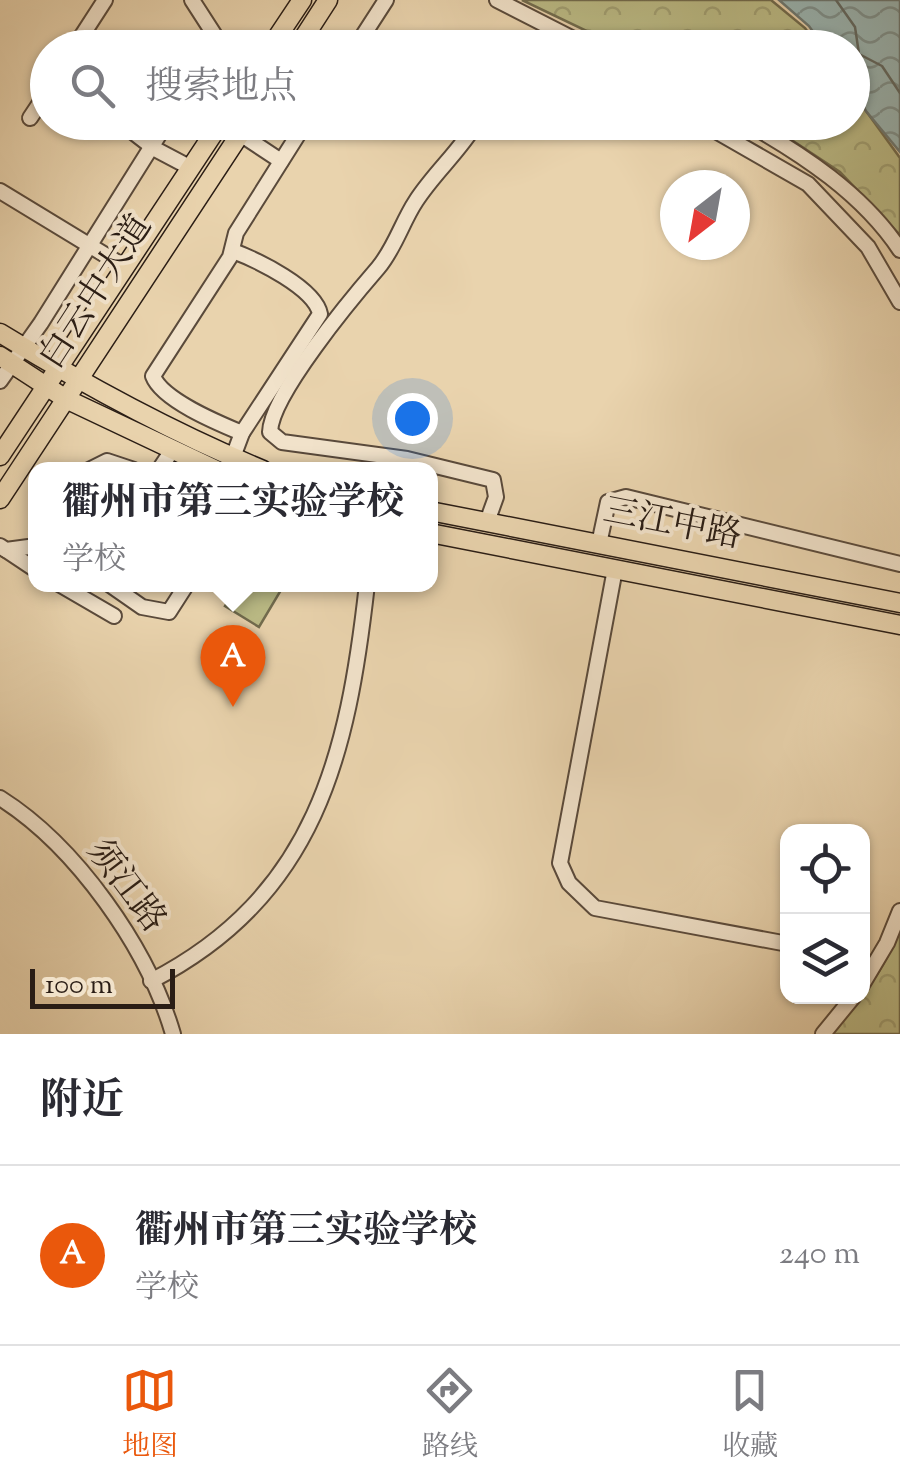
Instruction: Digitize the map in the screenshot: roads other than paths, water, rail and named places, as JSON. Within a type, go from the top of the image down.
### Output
[{"type":"main road","points":[[282,30],[302,0]]},
{"type":"main road","points":[[309,30],[328,0]]},
{"type":"main road","name":"白云中大道","points":[[0,456],[210,140]]},
{"type":"main road","name":"白云中大道","points":[[0,499],[236,140]]},
{"type":"main road","points":[[0,333],[58,368],[244,462]]},
{"type":"main road","points":[[6,360],[66,399],[195,462]]},
{"type":"main road","name":"三江中路","points":[[438,513],[900,604]]},
{"type":"main road","name":"三江中路","points":[[438,535],[900,625]]},
{"type":"street","points":[[86,30],[105,0]]},
{"type":"street","points":[[192,0],[211,30]]},
{"type":"street","points":[[367,30],[386,0]]},
{"type":"street","points":[[497,0],[556,30]]},
{"type":"street","points":[[143,140],[191,168]]},
{"type":"street","points":[[0,381],[6,360],[24,347],[155,140]]},
{"type":"street","points":[[257,140],[280,162]]},
{"type":"street","points":[[242,433],[187,406],[156,383],[154,376],[234,251],[236,233],[294,140]]},
{"type":"street","points":[[420,462],[282,442],[270,432],[270,420],[354,294],[379,267],[424,188],[463,140]]},
{"type":"street","points":[[731,140],[808,184],[868,247],[900,302]]},
{"type":"street","points":[[776,140],[839,185],[892,237],[900,250]]},
{"type":"street","points":[[0,191],[125,267]]},
{"type":"street","points":[[233,457],[242,433],[320,314],[313,298],[259,262],[234,251]]},
{"type":"street","points":[[165,462],[173,449]]},
{"type":"street","points":[[438,466],[493,480],[496,497],[487,522]]},
{"type":"street","points":[[599,544],[608,502],[626,497],[900,564]]},
{"type":"street","points":[[3,548],[28,546]]},
{"type":"street","points":[[3,548],[28,565]]},
{"type":"street","points":[[615,569],[560,863],[584,900],[595,908],[780,943]]},
{"type":"street","points":[[72,592],[114,616]]},
{"type":"street","points":[[120,592],[142,607],[169,612],[182,592]]},
{"type":"street","points":[[152,981],[220,938],[274,884],[295,853],[337,760],[359,655],[366,592]]},
{"type":"street","name":"须江路","points":[[0,798],[54,844],[104,900],[135,943],[173,1034]]},
{"type":"street","points":[[870,959],[900,911]]},
{"type":"street","points":[[823,1034],[847,1004]]},
{"type":"water","points":[[779,0],[900,0],[900,152],[870,116],[870,30],[812,30]]},
{"type":"place","name":"衢州市第三实验学校","points":[[233,707]]}]
